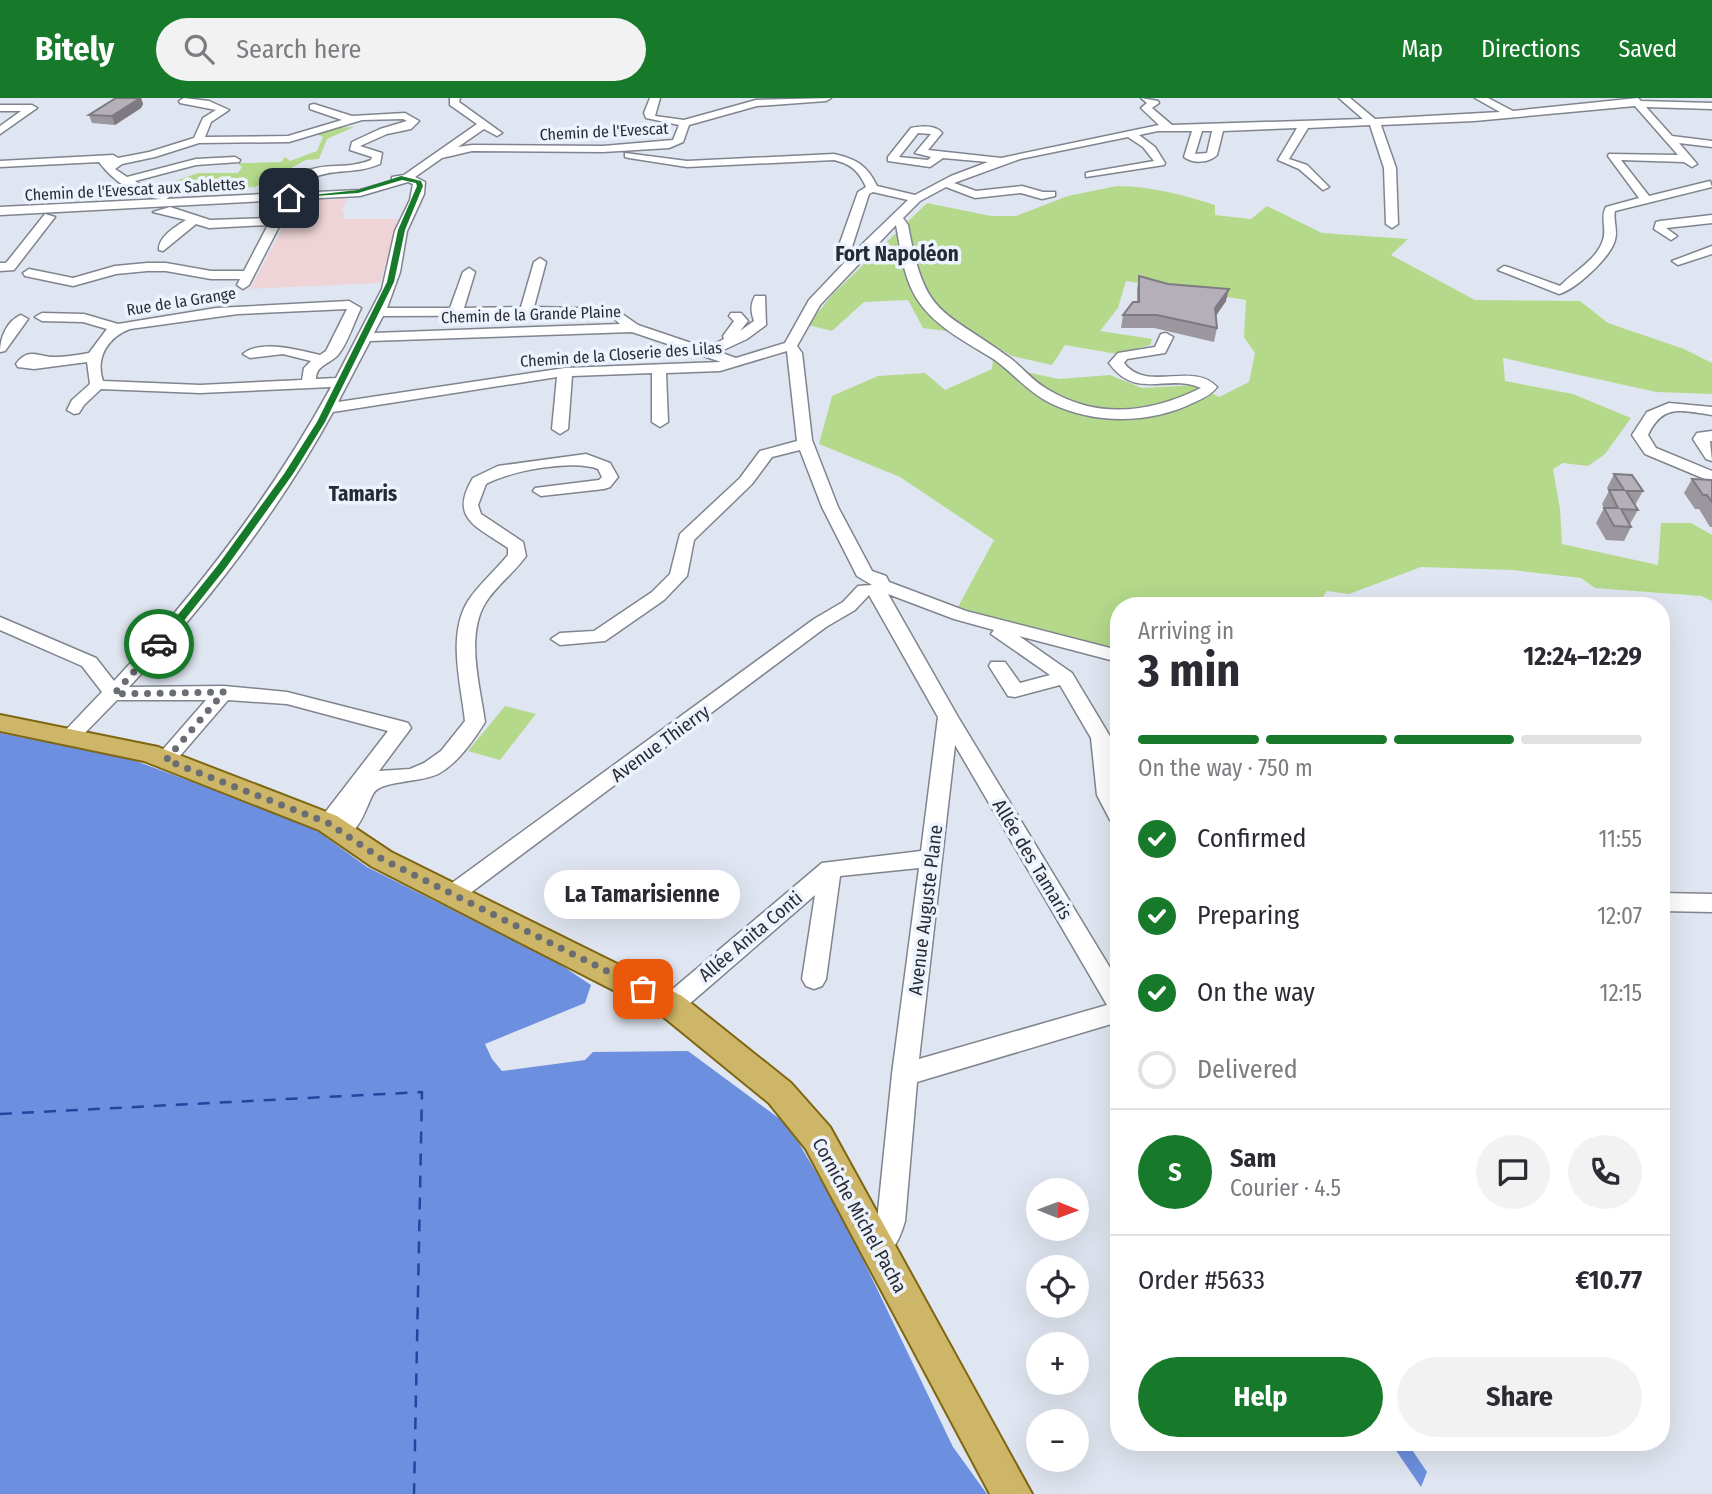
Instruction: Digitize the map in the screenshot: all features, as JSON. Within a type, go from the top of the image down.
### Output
[{"type":"main road","name":"Corniche Michel Pacha","points":[[0,723],[131,749],[166,760],[334,826],[382,859],[671,1005],[780,1093],[818,1138],[1012,1494]]},
{"type":"street","points":[[455,98],[454,103],[497,133],[498,139],[490,149]]},
{"type":"street","points":[[655,98],[649,113],[651,118],[684,123]]},
{"type":"street","name":"Chemin de l'Evescat","points":[[419,186],[421,174],[454,151],[603,149],[678,143],[682,139],[684,123],[756,100],[826,98]]},
{"type":"street","points":[[1146,98],[1154,103],[1146,108],[1168,128]]},
{"type":"street","points":[[1344,98],[1377,126],[1390,168],[1392,224]]},
{"type":"street","points":[[1480,98],[1511,114]]},
{"type":"street","points":[[184,101],[205,103],[224,110],[207,120],[198,140]]},
{"type":"street","points":[[1504,270],[1559,290],[1564,289],[1602,253],[1608,243],[1611,233],[1606,219],[1610,209],[1711,185],[1637,103]]},
{"type":"street","points":[[948,717],[882,598],[871,585],[830,507],[805,444],[795,353],[790,346],[800,323],[814,303],[855,258],[916,199],[945,183],[1003,160],[1127,133],[1168,128],[1373,122],[1637,103],[1712,109]]},
{"type":"street","points":[[314,107],[350,119]]},
{"type":"street","points":[[0,108],[32,108],[0,131]]},
{"type":"street","points":[[0,162],[131,158],[151,155],[198,140],[289,139],[350,119],[395,115],[414,121],[407,127],[384,131],[356,144],[354,148],[378,156],[376,163],[360,168],[330,168],[294,184],[242,289]]},
{"type":"street","points":[[401,179],[468,135],[482,121]]},
{"type":"street","points":[[401,179],[437,150],[482,121]]},
{"type":"street","points":[[1305,124],[1283,160],[1303,167],[1323,187]]},
{"type":"street","points":[[1198,128],[1189,157],[1206,158],[1212,155],[1218,128]]},
{"type":"street","points":[[939,156],[930,164],[892,159],[915,130],[919,129],[937,133],[920,153],[939,156],[966,153],[1003,160]]},
{"type":"street","points":[[468,135],[497,133]]},
{"type":"street","points":[[1090,175],[1160,163],[1140,138],[1127,133]]},
{"type":"street","points":[[1667,138],[1712,144]]},
{"type":"street","points":[[603,149],[669,163],[687,164],[834,157],[850,162],[866,172],[872,188]]},
{"type":"street","points":[[1643,196],[1613,156],[1696,166]]},
{"type":"street","points":[[99,158],[111,171],[148,195],[156,197],[288,195]]},
{"type":"street","points":[[110,167],[131,158]]},
{"type":"street","points":[[127,180],[196,162],[235,160]]},
{"type":"street","points":[[70,736],[114,694],[169,633],[222,567],[288,474],[329,408],[393,275],[401,230],[419,186],[401,179]]},
{"type":"street","name":"Chemin de l'Evescat aux Sablettes","points":[[0,211],[360,193],[401,179]]},
{"type":"street","points":[[945,183],[975,195],[1022,189],[1042,196],[1051,194]]},
{"type":"street","points":[[855,258],[844,255],[843,251],[864,192],[872,188],[916,199]]},
{"type":"street","points":[[0,220],[170,211],[209,224],[276,221]]},
{"type":"street","points":[[0,267],[10,267],[49,217]]},
{"type":"street","points":[[897,217],[902,225],[917,288],[930,308],[943,320],[1009,363],[1041,392],[1074,407],[1124,414],[1168,408],[1207,390],[1210,387],[1200,382],[1135,379],[1118,368],[1116,363],[1123,356],[1160,350],[1166,337]]},
{"type":"street","points":[[163,247],[173,234],[195,219]]},
{"type":"street","points":[[1671,236],[1660,229],[1660,225],[1712,219]]},
{"type":"street","points":[[1678,261],[1712,250]]},
{"type":"street","points":[[526,312],[540,262]]},
{"type":"street","points":[[29,273],[58,280],[81,280],[115,270],[166,267],[211,275],[248,275]]},
{"type":"street","points":[[456,311],[469,272]]},
{"type":"street","points":[[707,353],[730,340],[743,338],[761,322],[757,311],[760,299]]},
{"type":"street","name":"Rue de la Grange","points":[[93,357],[107,335],[118,328],[232,309],[354,307],[332,353],[315,370]]},
{"type":"street","points":[[377,312],[615,313],[633,328]]},
{"type":"street","points":[[730,340],[741,321],[736,316]]},
{"type":"street","points":[[0,348],[33,318]]},
{"type":"street","points":[[0,320],[84,318],[118,328]]},
{"type":"street","name":"Chemin de la Grande Plaine","points":[[365,337],[633,328],[736,363]]},
{"type":"street","name":"Chemin de la Closerie des Lilas","points":[[329,408],[565,372],[720,367],[790,346]]},
{"type":"street","points":[[250,354],[283,350],[315,370],[342,382]]},
{"type":"street","points":[[42,363],[93,357],[94,380],[97,385]]},
{"type":"street","points":[[74,410],[77,403],[97,385],[200,388],[295,384],[315,370]]},
{"type":"street","points":[[659,370],[660,422]]},
{"type":"street","points":[[560,429],[565,372]]},
{"type":"street","points":[[1712,411],[1692,407],[1662,408],[1645,420],[1640,435],[1645,448],[1712,477]]},
{"type":"street","points":[[1712,436],[1702,436],[1701,439],[1712,456]]},
{"type":"street","points":[[560,639],[598,637],[658,596],[678,576],[686,538],[746,481],[766,454],[805,444]]},
{"type":"street","points":[[334,826],[355,814],[358,802],[367,787],[378,779],[395,775],[408,776],[438,766],[448,759],[475,722],[467,636],[473,607],[490,584],[517,556],[517,546],[473,516],[470,505],[479,481],[498,471],[586,459],[604,466],[610,477],[604,484],[541,492]]},
{"type":"street","points":[[871,585],[960,615],[1110,654]]},
{"type":"street","name":"Avenue Thierry","points":[[453,894],[820,623],[849,606],[871,585]]},
{"type":"street","points":[[960,615],[1022,645],[1065,677],[1101,738],[1107,795],[1110,800]]},
{"type":"street","points":[[0,623],[89,662],[114,694]]},
{"type":"street","points":[[998,666],[1015,691],[1065,677]]},
{"type":"street","points":[[114,694],[224,692],[287,698],[401,728],[334,826]]},
{"type":"street","points":[[166,760],[224,692]]},
{"type":"street","name":"Avenue Auguste Plane","points":[[877,1246],[884,1240],[891,1221],[905,1074],[948,717]]},
{"type":"street","name":"Allée des Tamaris","points":[[948,717],[1110,989]]},
{"type":"street","points":[[814,979],[830,869],[931,858]]},
{"type":"street","name":"Allée Anita Conti","points":[[671,1005],[830,869]]},
{"type":"street","points":[[1670,902],[1712,902]]},
{"type":"street","points":[[905,1074],[1110,1014]]},
{"type":"shaded area","points":[[347,199],[341,212],[345,212],[343,219],[398,219],[380,283],[250,289],[297,201]]},
{"type":"green space","points":[[354,127],[327,139],[319,159],[306,160],[255,187],[244,188],[245,185],[228,179],[167,184],[198,173],[238,173],[242,167],[238,164],[241,163],[281,162],[285,157],[290,161],[317,151],[323,137],[314,133],[330,128]]},
{"type":"green space","points":[[1117,186],[1155,189],[1215,205],[1215,215],[1251,219],[1267,206],[1322,233],[1408,239],[1391,255],[1475,300],[1580,301],[1608,323],[1684,349],[1712,363],[1712,394],[1656,392],[1503,358],[1505,381],[1573,394],[1631,418],[1605,454],[1588,466],[1563,463],[1553,469],[1560,509],[1562,544],[1658,565],[1661,523],[1691,523],[1712,535],[1712,601],[1701,596],[1595,588],[1581,578],[1512,570],[1421,567],[1349,594],[1327,591],[1323,597],[1110,597],[1110,651],[958,607],[994,540],[900,477],[819,444],[832,396],[878,376],[925,373],[945,390],[992,369],[993,358],[1011,369],[1059,379],[1110,375],[1142,388],[1197,385],[1219,397],[1249,382],[1255,353],[1244,337],[1246,300],[1126,281],[1118,308],[1100,331],[1152,339],[1150,345],[1117,354],[1065,345],[1052,365],[1012,356],[976,335],[923,328],[908,300],[864,302],[832,331],[808,325],[833,294],[927,203],[991,216],[1016,216],[1068,196]]},
{"type":"green space","points":[[505,706],[536,714],[500,760],[468,751]]},
{"type":"water","points":[[0,733],[125,757],[309,825],[367,867],[558,963],[591,985],[585,1003],[485,1044],[502,1071],[585,1060],[593,1052],[688,1051],[788,1125],[842,1216],[953,1447],[987,1494],[0,1494]]},
{"type":"water","points":[[1396,1451],[1413,1451],[1427,1472],[1421,1487]]},
{"type":"building","points":[[116,98],[139,98],[112,116],[89,115]]},
{"type":"building","points":[[1139,276],[1168,284],[1229,289],[1215,308],[1217,328],[1157,315],[1123,315],[1133,302],[1139,302]]},
{"type":"building","points":[[1614,474],[1632,475],[1643,491],[1626,491],[1638,510],[1621,509],[1631,527],[1614,526],[1604,508],[1618,508],[1609,490],[1624,490]]},
{"type":"building","points":[[1692,479],[1712,480],[1712,502],[1707,495],[1703,495]]},
{"type":"ferry route","points":[[0,1114],[422,1092],[414,1494]]},
{"type":"way so far","points":[[159,644],[114,694],[224,692],[166,760],[328,823],[382,859],[643,989]]},
{"type":"place","name":"La Tamarisienne","points":[[643,989]]},
{"type":"district","name":"Fort Napoléon","points":[[897,254]]},
{"type":"district","name":"Tamaris","points":[[363,494]]},
{"type":"route","points":[[159,644],[222,567],[321,422],[391,282],[401,230],[420,186],[419,182],[401,178],[358,192],[289,198]]}]
